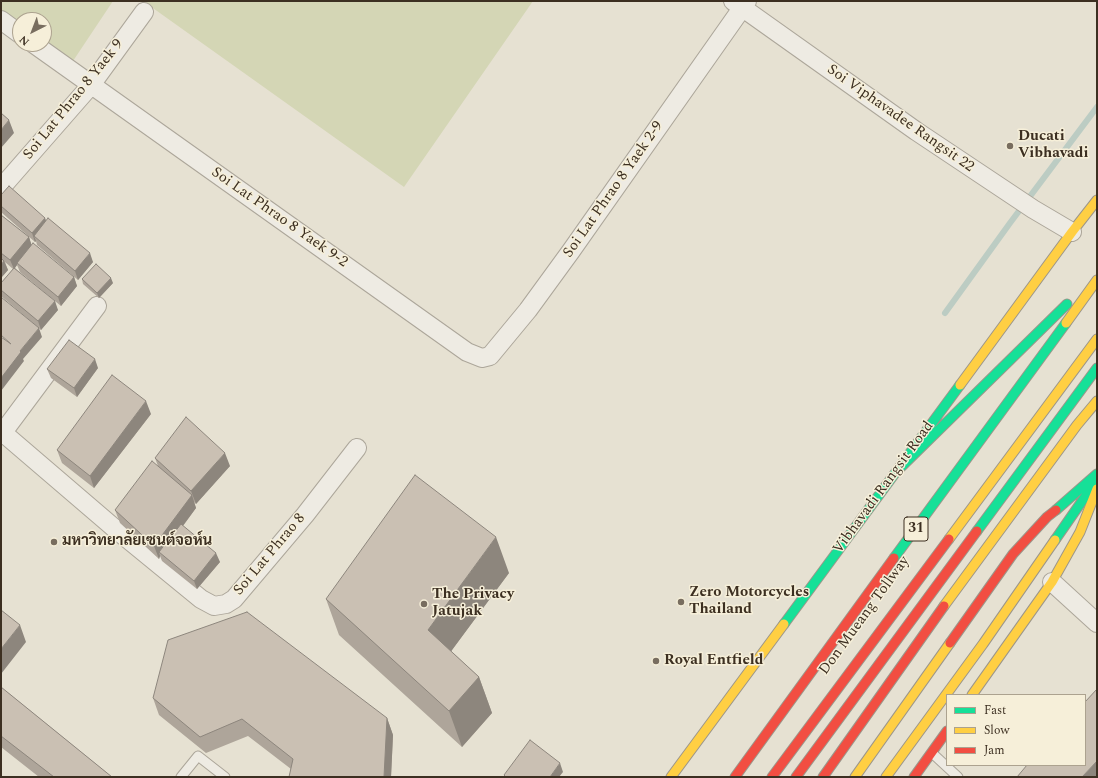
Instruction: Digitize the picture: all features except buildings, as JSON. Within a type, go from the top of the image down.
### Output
[{"type":"main road","name":"Vibhavadi Rangsit Road","points":[[671,777],[1097,200]]},
{"type":"main road","points":[[898,470],[1097,274]]},
{"type":"main road","name":"31","points":[[735,777],[1097,280]]},
{"type":"main road","name":"Don Mueang Tollway","points":[[772,777],[1097,339]]},
{"type":"main road","points":[[796,777],[1097,368]]},
{"type":"main road","points":[[822,777],[934,620],[1097,400]]},
{"type":"main road","points":[[855,777],[1013,554],[1047,517],[1097,474]]},
{"type":"main road","points":[[947,694],[983,644],[1097,479]]},
{"type":"main road","points":[[973,694],[1052,582],[1080,532],[1097,489]]},
{"type":"main road","points":[[886,777],[946,695]]},
{"type":"main road","points":[[914,777],[946,732]]},
{"type":"street","name":"Soi Lat Phrao 8 Yaek 9-2","points":[[45,52],[467,352],[482,358],[490,356],[528,310],[571,251],[740,3]]},
{"type":"street","name":"Soi Viphavadee Rangsit 22","points":[[740,3],[916,131],[1016,198],[1072,232]]},
{"type":"street","name":"Soi Lat Phrao 8 Yaek 9","points":[[1,188],[91,85],[144,12]]},
{"type":"street","points":[[1,20],[12,28]]},
{"type":"street","points":[[2,433],[97,306]]},
{"type":"street","name":"Soi Lat Phrao 8","points":[[2,433],[118,521],[201,599],[214,606],[226,604],[234,599],[305,515],[357,448]]},
{"type":"street","points":[[1052,582],[1097,623]]},
{"type":"lane","points":[[932,753],[946,766]]},
{"type":"lane","points":[[181,777],[198,756],[225,777]]},
{"type":"lane","points":[[946,766],[958,777]]},
{"type":"green space","points":[[1,1],[113,1],[69,67],[52,51],[52,12],[12,12],[12,24],[1,15]]},
{"type":"green space","points":[[143,1],[533,1],[404,187]]},
{"type":"waterway","points":[[945,313],[1097,107]]},
{"type":"traffic: fast","points":[[898,470],[1067,304]]},
{"type":"traffic: fast","points":[[894,558],[1066,323]]},
{"type":"traffic: fast","points":[[977,531],[1097,368]]},
{"type":"traffic: fast","points":[[784,624],[960,385]]},
{"type":"traffic: fast","points":[[1056,510],[1097,474]]},
{"type":"traffic: fast","points":[[1055,540],[1096,481]]},
{"type":"traffic: slow","points":[[960,385],[1097,200]]},
{"type":"traffic: slow","points":[[1066,323],[1097,280]]},
{"type":"traffic: slow","points":[[949,539],[1097,339]]},
{"type":"traffic: slow","points":[[944,606],[1077,425],[1097,401]]},
{"type":"traffic: slow","points":[[973,694],[1052,582],[1080,532],[1097,489]]},
{"type":"traffic: slow","points":[[947,694],[1055,540]]},
{"type":"traffic: slow","points":[[671,777],[784,624]]},
{"type":"traffic: slow","points":[[855,777],[950,643]]},
{"type":"traffic: slow","points":[[886,777],[946,695]]},
{"type":"traffic: jam","points":[[950,643],[1013,554],[1047,517],[1056,510]]},
{"type":"traffic: jam","points":[[796,777],[977,531]]},
{"type":"traffic: jam","points":[[772,777],[949,539]]},
{"type":"traffic: jam","points":[[735,777],[894,558]]},
{"type":"traffic: jam","points":[[823,777],[944,606]]},
{"type":"traffic: jam","points":[[914,777],[946,732]]},
{"type":"place","name":"Ducati Vibhavadi","points":[[1010,146]]},
{"type":"place","name":"มหาวิทยาลัยเซนต์จอห์น","points":[[54,542]]},
{"type":"place","name":"Zero Motorcycles Thailand","points":[[681,602]]},
{"type":"place","name":"The Privacy Jatujak","points":[[424,604]]},
{"type":"place","name":"Royal Entfield","points":[[656,661]]}]
